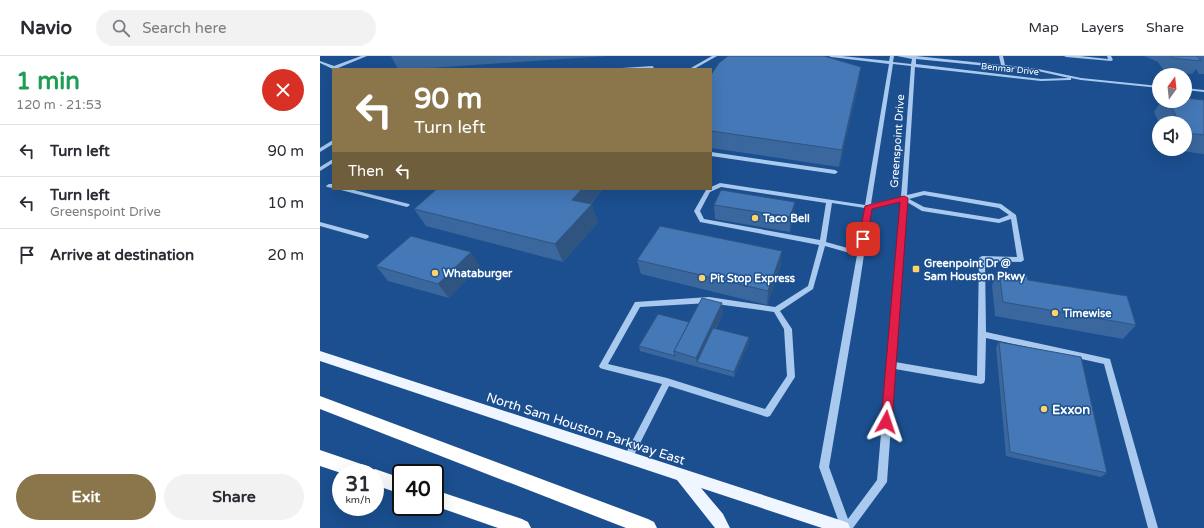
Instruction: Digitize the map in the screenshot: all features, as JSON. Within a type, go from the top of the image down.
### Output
[{"type":"highway","points":[[320,402],[648,528]]},
{"type":"highway","points":[[320,458],[338,464]]},
{"type":"highway","points":[[444,501],[522,528]]},
{"type":"main road","name":"North Sam Houston Parkway East","points":[[320,356],[842,528]]},
{"type":"main road","points":[[682,476],[718,519],[723,528]]},
{"type":"street","points":[[321,63],[335,68],[365,56]]},
{"type":"street","points":[[693,68],[715,56]]},
{"type":"street","name":"Benmar Drive","points":[[831,56],[1041,80],[1081,79]]},
{"type":"street","name":"Greenspoint Drive","points":[[846,528],[824,467],[861,254],[892,56]]},
{"type":"street","name":"Benmar Drive","points":[[900,56],[1038,70],[1081,79],[1152,86]]},
{"type":"street","points":[[1001,56],[1003,67]]},
{"type":"street","points":[[1066,56],[1111,60],[1109,56]]},
{"type":"street","name":"Greenspoint Drive","points":[[846,528],[882,482],[914,57]]},
{"type":"street","points":[[637,68],[652,67]]},
{"type":"street","points":[[1192,90],[1204,91]]},
{"type":"street","points":[[320,150],[332,143]]},
{"type":"street","points":[[712,154],[835,172]]},
{"type":"street","points":[[320,169],[332,162]]},
{"type":"street","points":[[712,189],[720,185],[726,185],[868,208],[924,193],[1001,206],[1014,216],[1021,260],[982,258],[982,380],[891,365]]},
{"type":"street","points":[[347,190],[407,206]]},
{"type":"street","points":[[710,190],[697,211],[702,221],[823,243],[861,254]]},
{"type":"street","points":[[904,198],[922,209],[999,221],[1014,216]]},
{"type":"street","points":[[776,310],[788,329],[791,377],[767,412],[667,382],[603,366],[638,304],[709,300],[776,310],[811,287],[823,243],[830,202]]},
{"type":"street","points":[[320,224],[366,237]]},
{"type":"street","points":[[982,334],[1107,361],[1153,528]]},
{"type":"street","points":[[628,458],[667,382]]},
{"type":"building","points":[[728,56],[824,56],[861,67],[842,150],[712,131],[712,74],[719,63]]},
{"type":"building","points":[[1171,56],[1197,56],[1201,61],[1172,58]]},
{"type":"building","points":[[1192,99],[1204,100],[1204,135],[1192,134],[1192,116],[1176,116],[1172,108],[1192,108]]},
{"type":"building","points":[[436,190],[581,190],[572,200],[592,204],[555,244],[414,209]]},
{"type":"building","points":[[721,190],[795,202],[790,217],[714,205]]},
{"type":"building","points":[[660,226],[782,251],[768,291],[637,260]]},
{"type":"building","points":[[411,236],[471,252],[438,284],[376,266]]},
{"type":"building","points":[[999,271],[1027,276],[1028,280],[1127,296],[1136,325],[1003,302]]},
{"type":"building","points":[[702,298],[722,303],[696,358],[674,351]]},
{"type":"building","points":[[658,314],[689,322],[674,351],[675,356],[639,346]]},
{"type":"building","points":[[713,328],[749,337],[734,372],[697,362]]},
{"type":"building","name":"Exxon","points":[[999,342],[1081,357],[1107,473],[1010,452]]},
{"type":"place","name":"Taco Bell","points":[[755,218]]},
{"type":"place","name":"Greenpoint Dr @ Sam Houston Pkwy","points":[[916,269]]},
{"type":"place","name":"Whataburger","points":[[435,273]]},
{"type":"place","name":"Pit Stop Express","points":[[702,278]]},
{"type":"place","name":"Timewise","points":[[1055,313]]},
{"type":"place","name":"Exxon","points":[[1044,409]]},
{"type":"route","points":[[863,239],[868,208],[904,198],[886,422]]}]
